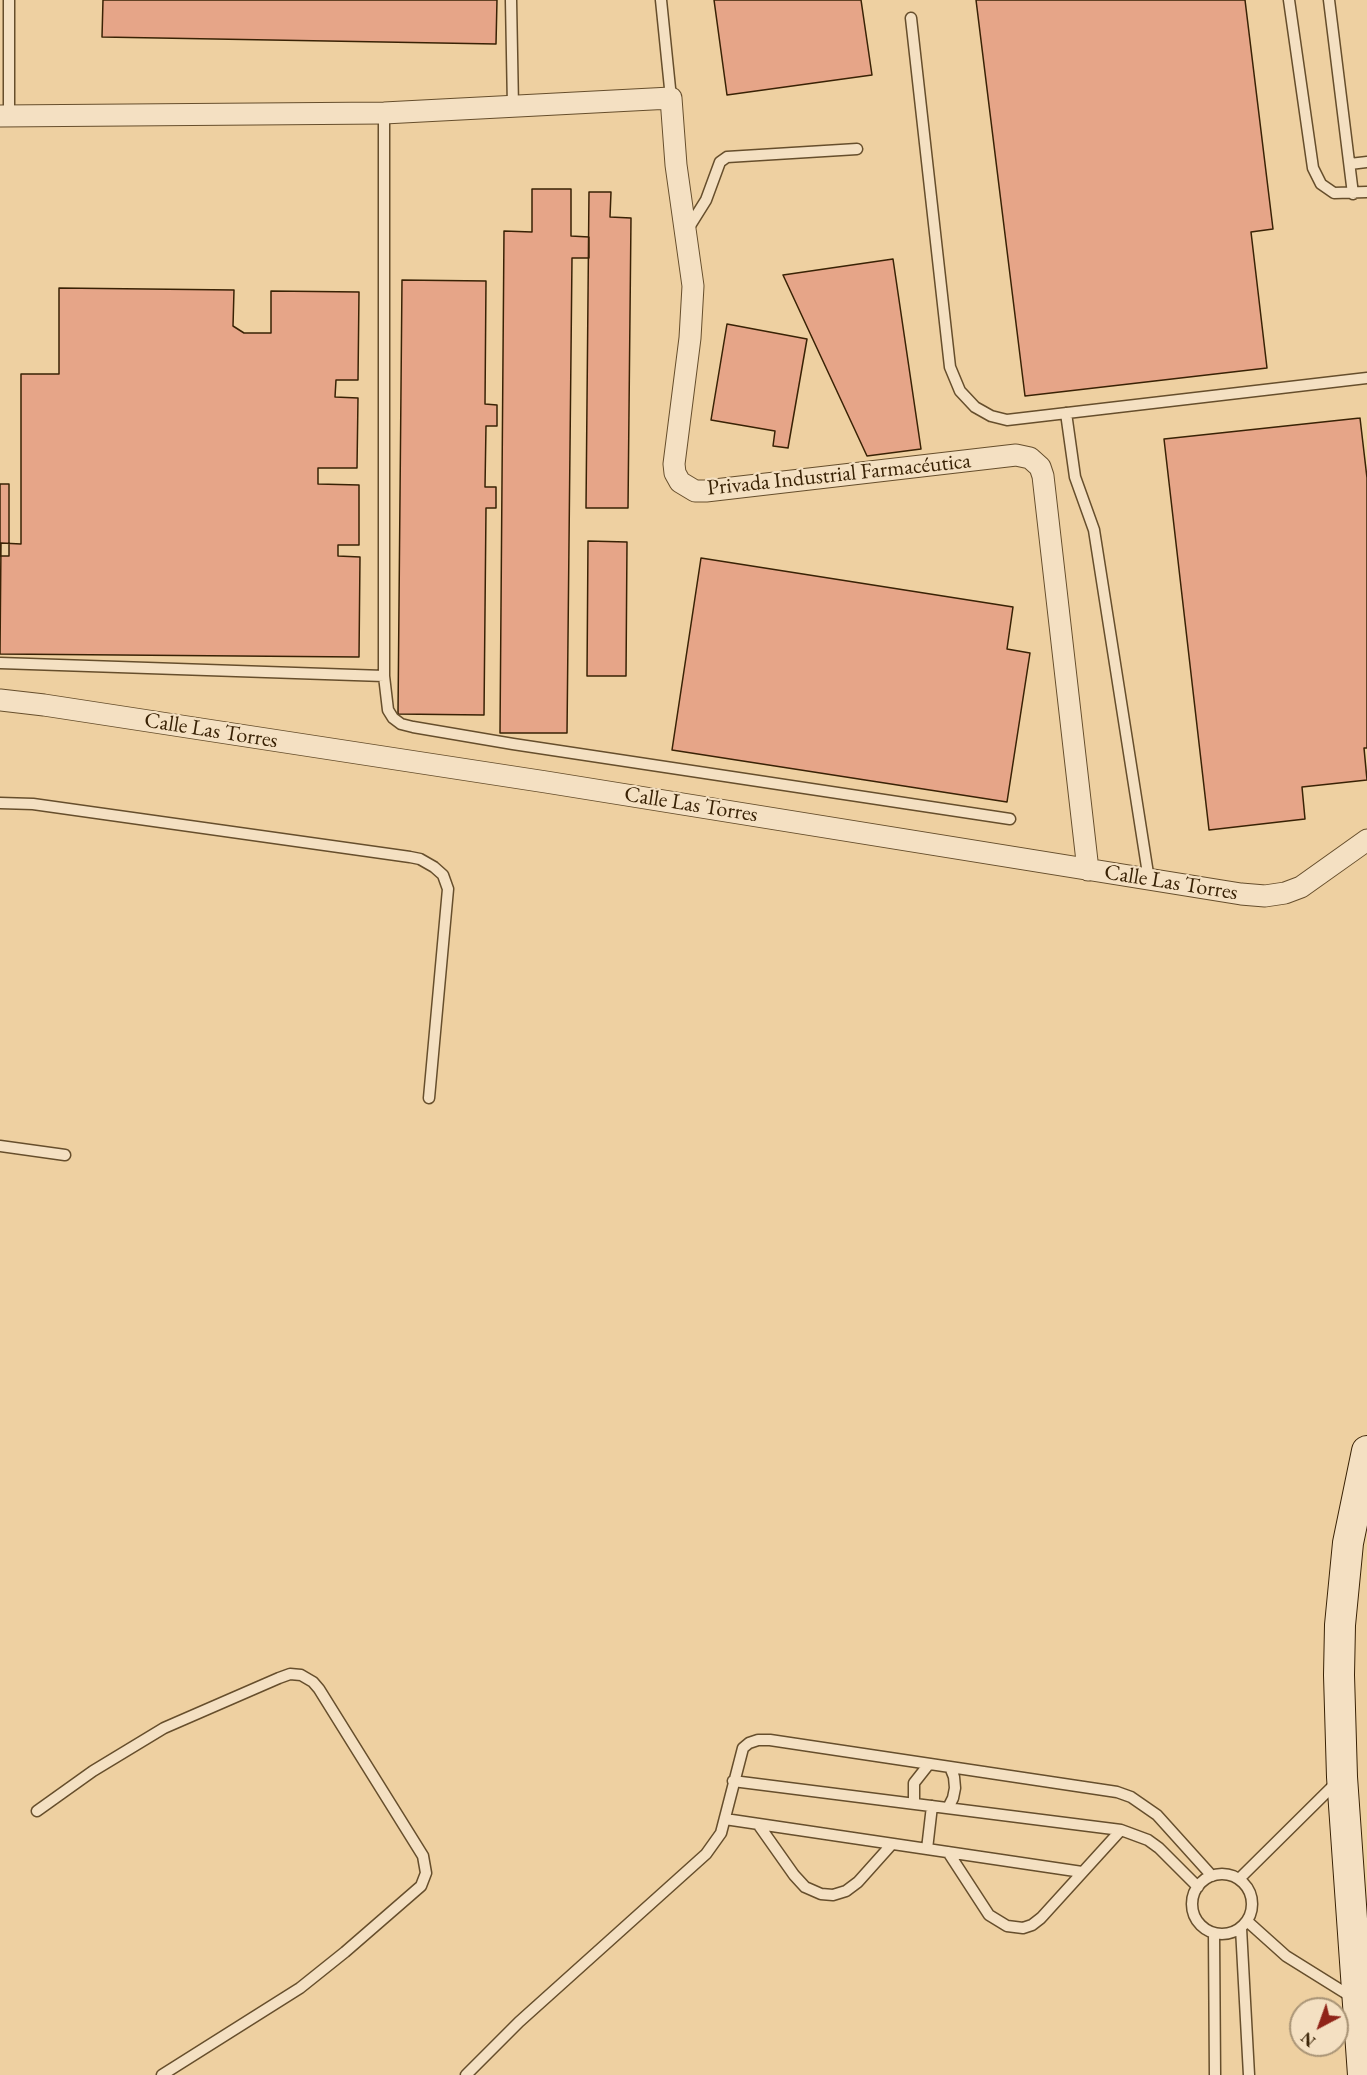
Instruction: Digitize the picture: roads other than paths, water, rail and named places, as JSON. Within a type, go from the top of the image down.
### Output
[{"type":"street","points":[[5,116],[384,113],[671,98]]},
{"type":"street","name":"Privada Industrial Farmacéutica","points":[[671,98],[676,165],[693,286],[693,311],[674,464],[675,473],[686,487],[695,491],[706,491],[1016,455],[1030,458],[1040,467],[1043,476],[1088,870]]},
{"type":"street","name":"Calle Las Torres","points":[[0,700],[546,782],[1242,894],[1265,896],[1285,893],[1301,887],[1367,840]]},
{"type":"street","points":[[1363,2075],[1342,1777],[1339,1687],[1340,1625],[1347,1553],[1362,1494],[1367,1451]]},
{"type":"lane","points":[[5,116],[9,0]]},
{"type":"lane","points":[[511,0],[513,107]]},
{"type":"lane","name":"Privada Industrial Farmacéutica","points":[[661,0],[671,98]]},
{"type":"lane","points":[[1289,0],[1312,168],[1321,184],[1334,193],[1367,192]]},
{"type":"lane","points":[[1329,0],[1353,194]]},
{"type":"lane","points":[[911,18],[951,367],[960,391],[975,407],[991,416],[1007,420],[1367,378]]},
{"type":"lane","points":[[384,113],[384,676],[387,710],[393,718],[400,724],[412,727],[513,744],[1010,819]]},
{"type":"lane","points":[[686,232],[706,200],[720,162],[728,157],[857,149]]},
{"type":"lane","points":[[1350,164],[1367,162]]},
{"type":"lane","points":[[1066,413],[1075,477],[1094,530],[1149,880]]},
{"type":"lane","points":[[0,663],[384,676]]},
{"type":"lane","points":[[0,803],[33,804],[410,857],[420,859],[434,867],[443,875],[448,889],[429,1098]]},
{"type":"lane","points":[[0,1146],[65,1155]]},
{"type":"lane","points":[[37,1811],[117,1755],[164,1728],[279,1678],[291,1674],[301,1675],[319,1689],[423,1856],[426,1873],[421,1886],[329,1966],[300,1988],[162,2075]]},
{"type":"lane","points":[[466,2075],[519,2022],[706,1854],[715,1843],[725,1819],[733,1780],[743,1748],[758,1740],[1101,1789],[1131,1797],[1157,1815],[1212,1876]]},
{"type":"lane","points":[[914,1804],[914,1783],[929,1764]]},
{"type":"lane","points":[[948,1808],[955,1788],[950,1767]]},
{"type":"lane","points":[[1239,1879],[1342,1777]]},
{"type":"lane","points":[[733,1780],[1121,1830],[1148,1840],[1159,1848],[1198,1887]]},
{"type":"lane","points":[[927,1849],[932,1806]]},
{"type":"lane","points":[[725,1819],[1082,1872]]},
{"type":"lane","points":[[758,1824],[794,1875],[805,1887],[821,1894],[834,1895],[846,1891],[858,1882],[892,1844]]},
{"type":"lane","points":[[948,1852],[989,1915],[996,1921],[1014,1928],[1023,1928],[1041,1918],[1121,1830]]},
{"type":"lane","points":[[1244,1924],[1223,1934],[1214,1933],[1199,1922],[1194,1914],[1194,1896],[1204,1880],[1221,1874],[1231,1875],[1246,1886],[1252,1903],[1251,1912],[1244,1924],[1249,2075]]},
{"type":"lane","points":[[1244,1924],[1286,1956],[1358,2000]]},
{"type":"lane","points":[[1214,1933],[1215,2075]]}]
